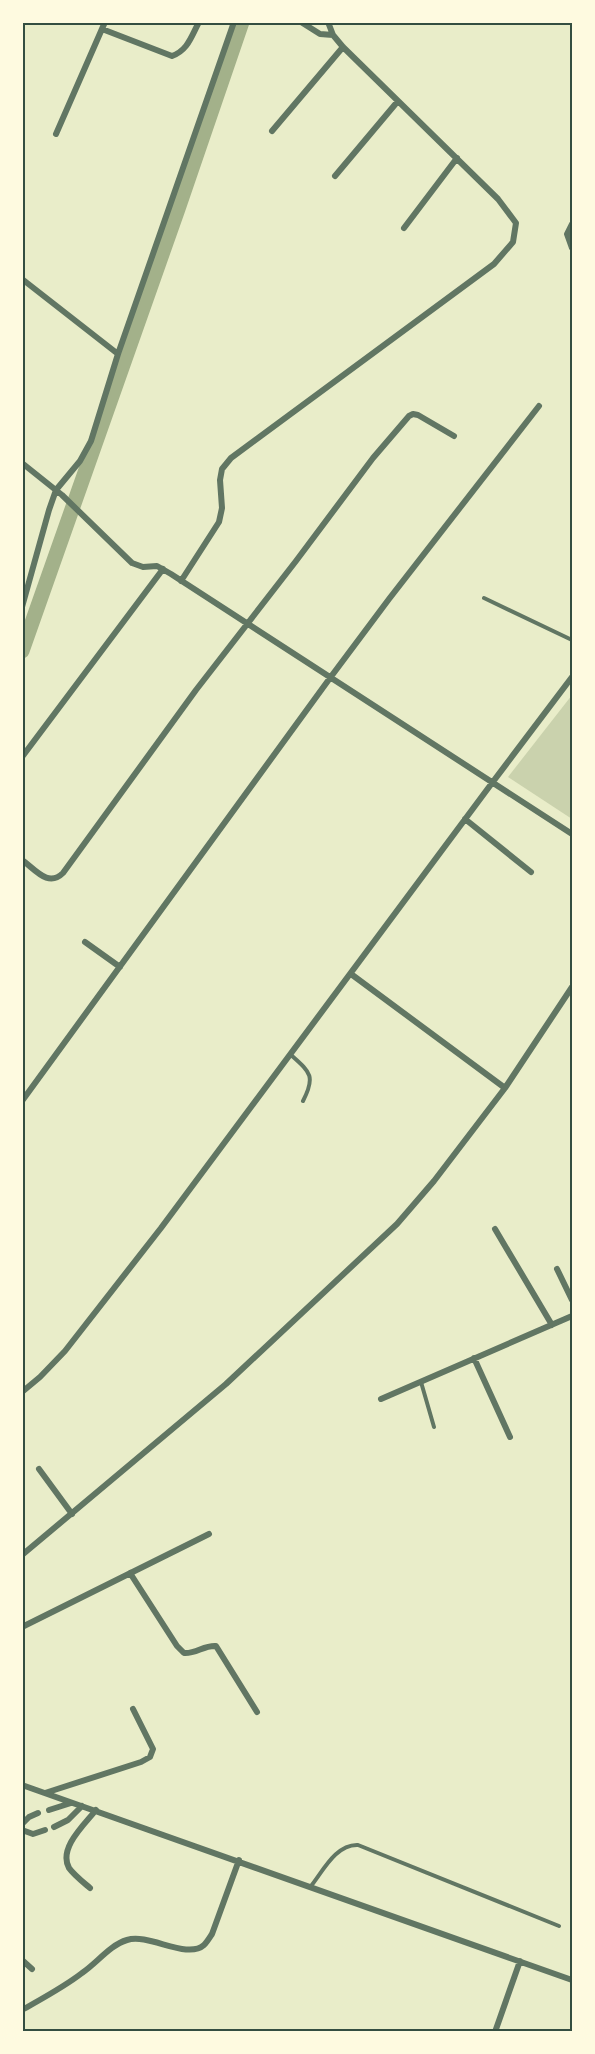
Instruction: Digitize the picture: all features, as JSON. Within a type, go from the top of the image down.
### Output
[{"type":"street","points":[[56,134],[104,26],[172,56],[181,53],[186,47],[199,22]]},
{"type":"street","points":[[22,607],[56,490],[80,461],[91,441],[118,354],[234,22]]},
{"type":"street","points":[[301,22],[310,30],[333,35]]},
{"type":"street","points":[[181,581],[219,522],[222,508],[220,480],[222,469],[231,458],[494,264],[513,242],[516,223],[498,199],[343,47],[333,35],[328,22]]},
{"type":"street","points":[[272,131],[343,47]]},
{"type":"street","points":[[335,176],[398,101]]},
{"type":"street","points":[[404,228],[457,158]]},
{"type":"street","points":[[573,224],[567,234],[573,248]]},
{"type":"street","points":[[22,279],[118,354]]},
{"type":"street","points":[[22,1101],[388,599],[539,406]]},
{"type":"street","points":[[22,860],[44,877],[51,880],[57,879],[373,458],[409,416],[418,415],[454,436]]},
{"type":"street","points":[[22,463],[62,495],[132,563],[143,567],[157,566],[163,569],[573,834]]},
{"type":"street","points":[[22,757],[163,569]]},
{"type":"street","points":[[22,1392],[40,1377],[92,1317],[168,1219],[573,677]]},
{"type":"street","points":[[465,819],[531,872]]},
{"type":"street","points":[[85,942],[120,967]]},
{"type":"street","points":[[351,974],[505,1088]]},
{"type":"street","points":[[22,1556],[226,1384],[397,1224],[434,1181],[505,1088],[573,987]]},
{"type":"street","points":[[495,1229],[552,1325]]},
{"type":"street","points":[[557,1269],[573,1300]]},
{"type":"street","points":[[381,1399],[573,1316]]},
{"type":"street","points":[[474,1358],[510,1437]]},
{"type":"street","points":[[39,1469],[72,1514]]},
{"type":"street","points":[[22,1627],[209,1534]]},
{"type":"street","points":[[130,1573],[177,1646],[184,1653],[193,1654],[209,1646],[216,1646],[257,1712]]},
{"type":"street","points":[[44,1793],[141,1762],[150,1757],[153,1749],[133,1709]]},
{"type":"street","points":[[22,1785],[573,1980]]},
{"type":"street","points":[[49,1810],[72,1803]]},
{"type":"street","points":[[54,1827],[68,1820],[82,1806]]},
{"type":"street","points":[[90,1888],[70,1869],[67,1863],[71,1843],[96,1810]]},
{"type":"street","points":[[22,1824],[29,1816],[38,1814]]},
{"type":"street","points":[[22,1830],[33,1834],[45,1830]]},
{"type":"street","points":[[22,2010],[83,1973],[117,1944],[130,1939],[149,1940],[197,1950],[212,1934],[239,1860]]},
{"type":"street","points":[[22,1960],[32,1969]]},
{"type":"street","points":[[495,2031],[520,1960]]},
{"type":"lane","points":[[484,598],[573,640]]},
{"type":"lane","points":[[291,1055],[309,1072],[311,1079],[303,1101]]},
{"type":"lane","points":[[421,1382],[434,1427]]},
{"type":"lane","points":[[311,1886],[340,1850],[350,1845],[358,1845],[559,1926]]},
{"type":"green space","points":[[572,695],[572,819],[508,777]]},
{"type":"waterway","points":[[22,651],[242,22]]}]
